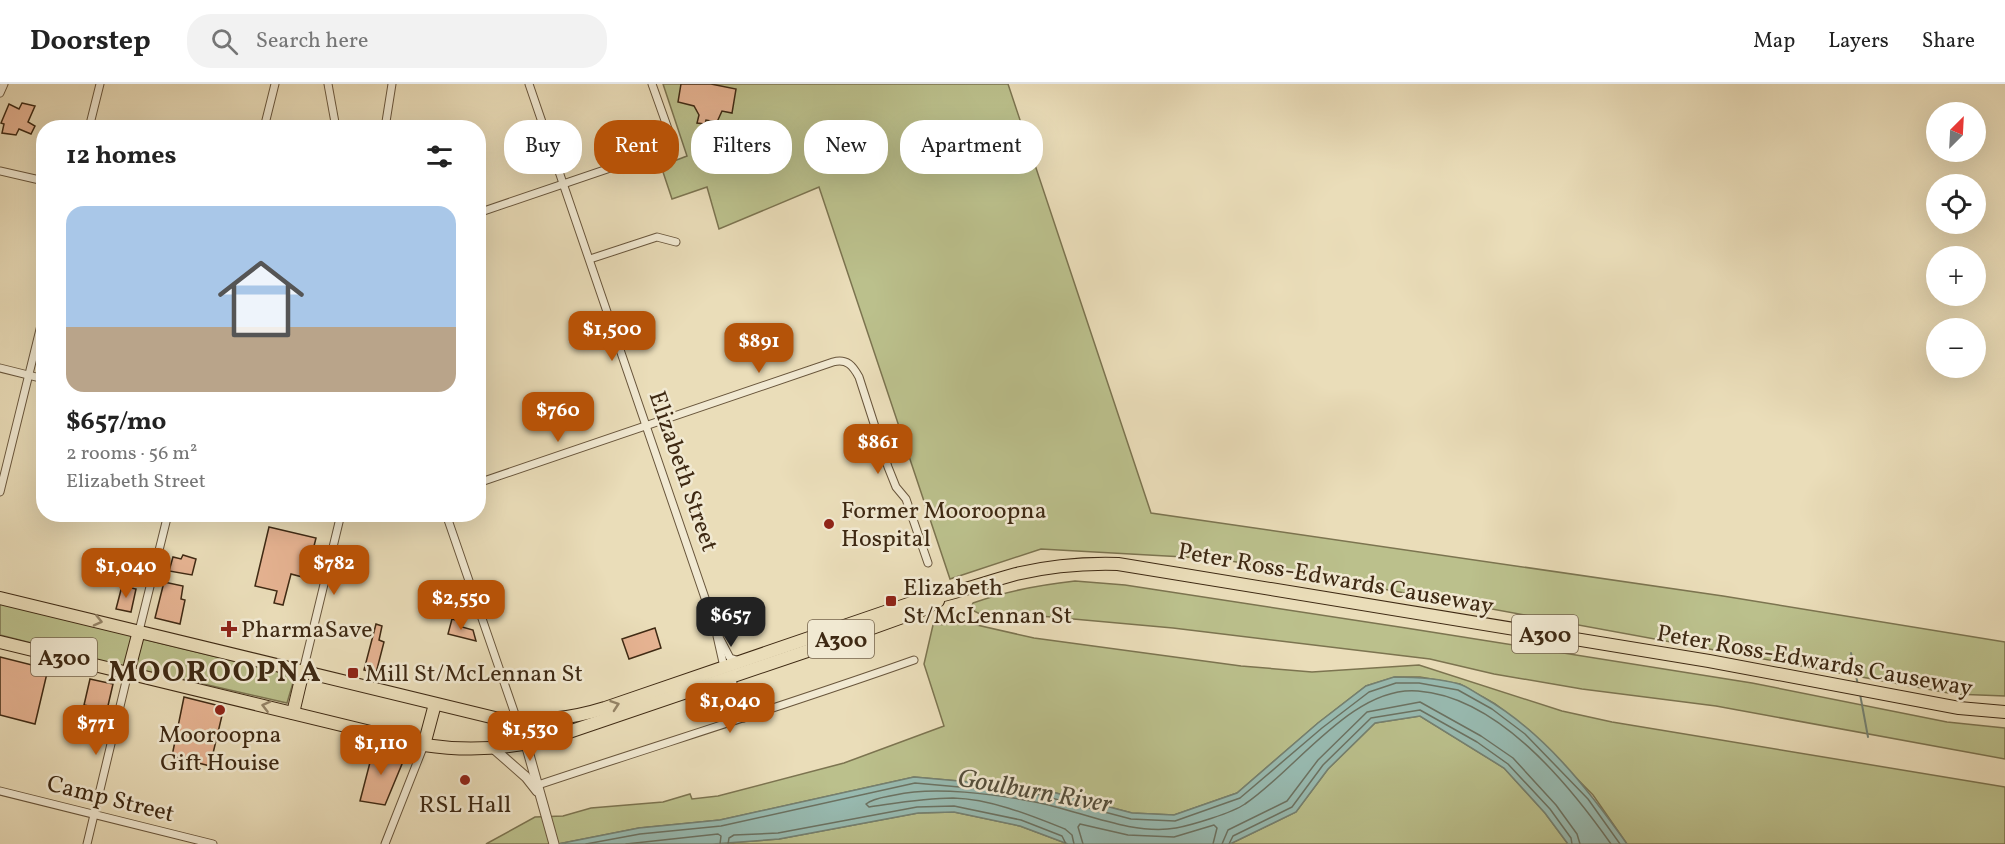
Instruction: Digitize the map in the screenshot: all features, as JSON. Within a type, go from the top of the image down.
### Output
[{"type":"highway","name":"Peter Ross-Edwards Causeway","points":[[950,595],[1016,574],[1055,566],[1097,563],[1167,570],[1803,677],[1913,699],[2005,712]]},
{"type":"highway","name":"A300","points":[[0,598],[435,704],[516,720],[574,718],[922,610],[950,595]]},
{"type":"highway","name":"A300","points":[[0,642],[424,745],[449,748],[493,748],[526,744],[728,672],[742,661],[917,601],[950,595]]},
{"type":"highway","points":[[128,673],[139,631]]},
{"type":"highway","points":[[293,713],[303,671]]},
{"type":"highway","points":[[424,745],[435,704]]},
{"type":"highway","points":[[516,720],[526,744]]},
{"type":"street","points":[[0,93],[4,84]]},
{"type":"street","points":[[91,120],[100,84]]},
{"type":"street","points":[[266,120],[275,84]]},
{"type":"street","points":[[328,84],[335,120]]},
{"type":"street","points":[[386,120],[392,84]]},
{"type":"street","name":"Elizabeth Street","points":[[529,84],[717,633],[730,658],[742,661]]},
{"type":"street","points":[[486,210],[672,147],[672,140],[652,84]]},
{"type":"street","points":[[0,171],[36,179]]},
{"type":"street","points":[[590,259],[657,237],[676,242]]},
{"type":"street","points":[[0,492],[36,344]]},
{"type":"street","points":[[486,480],[837,361],[850,363],[858,375],[896,487],[907,500],[928,562]]},
{"type":"street","points":[[0,368],[36,377]]},
{"type":"street","points":[[139,631],[166,522]]},
{"type":"street","points":[[303,671],[339,522]]},
{"type":"street","points":[[449,522],[516,720]]},
{"type":"street","name":"Elizabeth Street","points":[[717,633],[717,645],[744,718]]},
{"type":"street","points":[[538,785],[914,660]]},
{"type":"street","points":[[87,844],[128,673]]},
{"type":"street","points":[[526,744],[554,844]]},
{"type":"street","points":[[385,844],[424,745]]},
{"type":"street","points":[[493,748],[526,777],[542,798]]},
{"type":"street","name":"Camp Street","points":[[0,791],[213,844]]},
{"type":"green space","points":[[663,84],[1008,84],[1020,120],[900,120],[900,174],[1038,174],[1151,513],[1723,596],[2005,642],[2005,696],[1954,694],[1220,559],[1041,549],[950,579],[819,187],[719,229],[707,187],[672,199],[664,174],[679,174],[679,159],[687,156],[679,132],[679,120],[675,120]]},
{"type":"green space","points":[[1075,581],[1125,585],[1406,628],[1752,683],[1947,722],[2005,728],[2005,759],[1716,706],[1582,689],[1494,674],[1430,659],[1173,628],[1040,616],[980,614],[970,609],[973,603],[998,595]]},
{"type":"green space","points":[[0,603],[134,635],[125,667],[0,635]]},
{"type":"green space","points":[[968,623],[1034,638],[1241,666],[1312,672],[1419,665],[1562,711],[1612,722],[2005,787],[2005,844],[1627,844],[1593,795],[1529,730],[1495,704],[1460,684],[1420,677],[1395,677],[1366,686],[1318,723],[1237,793],[1174,815],[1132,813],[1037,788],[914,777],[720,820],[639,828],[558,844],[486,844],[535,817],[563,816],[591,808],[663,802],[690,794],[692,799],[718,796],[844,763],[944,726],[924,664],[933,625]]},
{"type":"green space","points":[[143,639],[295,676],[287,703],[134,668]]},
{"type":"green space","points":[[1420,716],[1504,768],[1545,813],[1568,844],[1230,844],[1296,812],[1328,769],[1375,723]]},
{"type":"green space","points":[[954,812],[1020,826],[1068,844],[713,844],[779,839],[918,813]]},
{"type":"water","name":"Goulburn River","points":[[1394,677],[1427,678],[1459,684],[1505,711],[1545,744],[1563,763],[1627,844],[1568,844],[1545,813],[1504,768],[1420,716],[1375,723],[1328,769],[1296,812],[1230,844],[1068,844],[1020,826],[954,812],[918,813],[779,839],[713,844],[558,844],[639,828],[720,820],[914,777],[1037,788],[1132,813],[1174,815],[1237,793],[1318,723],[1366,686]]},
{"type":"building","points":[[681,84],[711,84],[736,89],[732,113],[722,111],[718,120],[698,120],[699,115],[694,106],[678,102]]},
{"type":"building","points":[[22,103],[35,106],[28,122],[35,126],[31,134],[19,129],[16,135],[2,133],[4,124],[1,123],[9,104],[19,109]]},
{"type":"building","points":[[269,527],[316,538],[306,578],[291,574],[283,605],[274,603],[277,591],[255,586]]},
{"type":"building","points":[[183,555],[196,559],[192,575],[169,571],[173,557],[181,559]]},
{"type":"building","points":[[164,582],[183,586],[181,599],[185,600],[180,624],[155,618]]},
{"type":"building","points":[[122,586],[136,589],[131,612],[116,609]]},
{"type":"building","points":[[452,619],[463,622],[462,627],[473,630],[476,641],[448,634]]},
{"type":"building","points":[[376,624],[382,626],[379,640],[384,642],[376,673],[364,670]]},
{"type":"building","points":[[655,628],[661,648],[629,659],[622,639]]},
{"type":"building","points":[[0,657],[48,669],[35,724],[0,715]]},
{"type":"building","points":[[90,679],[113,684],[107,710],[84,705]]},
{"type":"building","points":[[184,697],[224,707],[210,766],[172,756]]},
{"type":"building","points":[[374,747],[403,754],[402,764],[385,805],[360,801]]},
{"type":"waterway","points":[[1851,653],[1858,685]]},
{"type":"waterway","points":[[1860,694],[1868,737]]},
{"type":"place","name":"Former Mooroopna Hospital","points":[[829,524]]},
{"type":"place","name":"Elizabeth St/McLennan St","points":[[891,601]]},
{"type":"place","name":"PharmaSave","points":[[229,629]]},
{"type":"place","name":"Mill St/McLennan St","points":[[353,673]]},
{"type":"place","name":"Mooroopna Gift Houise","points":[[220,710]]},
{"type":"place","name":"RSL Hall","points":[[465,780]]},
{"type":"district","name":"MOOROOPNA","points":[[215,671]]}]
